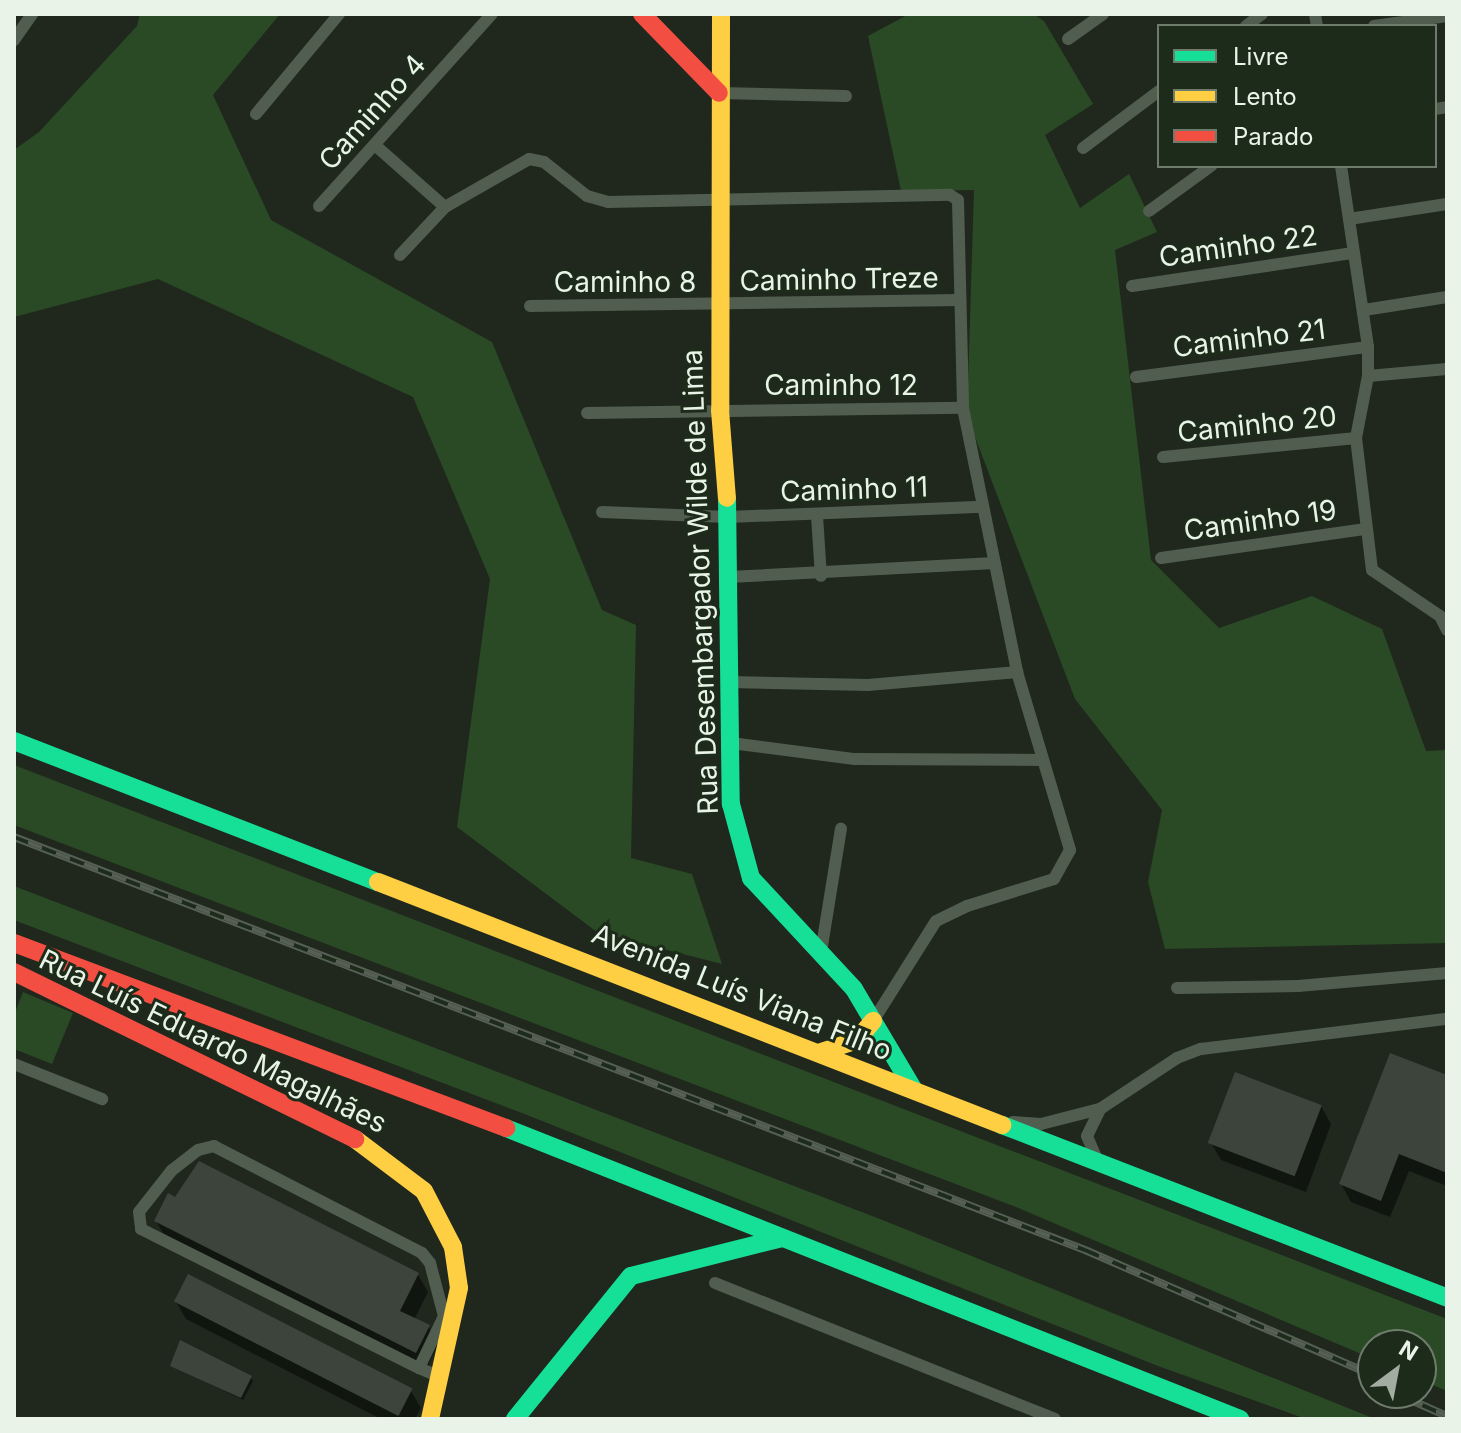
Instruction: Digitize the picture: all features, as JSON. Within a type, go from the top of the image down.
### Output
[{"type":"main road","points":[[642,14],[692,60],[719,93]]},
{"type":"main road","name":"Rua Desembargador Wilde de Lima","points":[[721,14],[720,410],[728,517],[731,804],[751,878],[859,996],[914,1090]]},
{"type":"main road","points":[[692,60],[712,54],[723,41]]},
{"type":"main road","name":"Avenida Luís Viana Filho","points":[[14,741],[821,1052],[1447,1298]]},
{"type":"main road","points":[[14,943],[373,1075],[1240,1419]]},
{"type":"main road","name":"Rua Luís Eduardo Magalhães","points":[[14,974],[346,1133],[409,1175],[440,1217],[458,1267],[459,1306],[430,1419]]},
{"type":"main road","points":[[821,1052],[857,1040],[873,1021]]},
{"type":"main road","points":[[515,1419],[631,1276],[782,1238]]},
{"type":"street","points":[[14,40],[32,14]]},
{"type":"street","points":[[256,114],[339,14]]},
{"type":"street","name":"Caminho 4","points":[[319,206],[492,14]]},
{"type":"street","points":[[1068,39],[1103,14]]},
{"type":"street","points":[[1389,24],[1447,16]]},
{"type":"street","points":[[1083,148],[1157,92]]},
{"type":"street","points":[[719,93],[846,96]]},
{"type":"street","points":[[376,146],[445,207]]},
{"type":"street","points":[[400,255],[445,207],[529,159],[544,162],[598,200],[719,201],[950,195],[958,200],[963,408],[1017,672],[1070,850],[1061,874],[936,921],[873,1021]]},
{"type":"street","points":[[1149,211],[1208,168]]},
{"type":"street","points":[[1341,168],[1368,347],[1368,376],[1356,438],[1366,529],[1375,574],[1440,616],[1447,630]]},
{"type":"street","points":[[1349,219],[1447,204]]},
{"type":"street","name":"Caminho 22","points":[[1132,286],[1352,253]]},
{"type":"street","points":[[1364,310],[1447,297]]},
{"type":"street","name":"Caminho Treze","points":[[720,306],[960,300]]},
{"type":"street","name":"Caminho 8","points":[[530,306],[720,306]]},
{"type":"street","name":"Caminho 21","points":[[1136,377],[1368,347]]},
{"type":"street","points":[[1368,376],[1447,369]]},
{"type":"street","name":"Caminho 12","points":[[587,413],[963,408]]},
{"type":"street","name":"Caminho 20","points":[[1163,457],[1356,438]]},
{"type":"street","name":"Caminho 11","points":[[602,512],[728,517],[817,516],[982,507]]},
{"type":"street","points":[[817,516],[821,576]]},
{"type":"street","name":"Caminho 19","points":[[1161,558],[1366,529]]},
{"type":"street","points":[[729,577],[821,576],[995,563]]},
{"type":"street","points":[[730,682],[868,685],[1017,672]]},
{"type":"street","points":[[731,743],[855,759],[1042,760]]},
{"type":"street","points":[[821,952],[841,829]]},
{"type":"street","points":[[1177,988],[1298,986],[1447,973]]},
{"type":"street","points":[[975,1115],[1041,1124],[1100,1109],[1177,1058],[1201,1049],[1447,1019]]},
{"type":"street","points":[[14,1064],[102,1099]]},
{"type":"street","points":[[1100,1109],[1087,1136],[1100,1164]]},
{"type":"street","points":[[419,1368],[444,1316],[430,1263],[422,1253],[214,1146],[198,1150],[172,1170],[139,1212],[141,1229],[419,1368],[440,1377]]},
{"type":"street","points":[[701,1256],[722,1284],[1055,1419]]},
{"type":"green space","points":[[140,14],[280,14],[213,95],[271,220],[492,342],[602,610],[636,625],[631,858],[692,874],[722,964],[597,932],[457,827],[490,579],[413,397],[158,279],[14,317],[14,150],[39,132],[137,26]]},
{"type":"green space","points":[[909,14],[1033,14],[1044,21],[1093,104],[1045,135],[1080,208],[1129,174],[1157,232],[1115,250],[1151,560],[1219,628],[1312,596],[1382,629],[1426,751],[1447,750],[1447,943],[1165,949],[1148,882],[1162,810],[1075,699],[967,416],[974,190],[901,191],[868,36]]},
{"type":"green space","points":[[14,765],[1447,1319],[1447,1391],[1437,1387],[1437,1329],[1357,1329],[1357,1352],[1016,1207],[14,825]]},
{"type":"green space","points":[[14,886],[880,1219],[1375,1419],[1306,1419],[1158,1366],[522,1113],[14,920]]},
{"type":"green space","points":[[23,992],[73,1013],[52,1064],[14,1049],[14,1015]]},
{"type":"building","points":[[1390,1053],[1447,1075],[1447,1173],[1399,1154],[1381,1201],[1339,1184]]},
{"type":"building","points":[[1235,1072],[1322,1105],[1295,1176],[1208,1143]]},
{"type":"building","points":[[199,1161],[419,1273],[400,1311],[430,1325],[416,1353],[154,1221],[168,1193],[175,1197]]},
{"type":"building","points":[[188,1274],[413,1388],[398,1416],[174,1302]]},
{"type":"building","points":[[180,1340],[252,1376],[241,1398],[170,1366]]},
{"type":"railway","points":[[14,837],[1085,1250],[1357,1368]]},
{"type":"railway","points":[[1431,1409],[1447,1416]]},
{"type":"traffic: fast","points":[[727,498],[731,804],[751,878],[854,989],[914,1090]]},
{"type":"traffic: fast","points":[[14,741],[378,882]]},
{"type":"traffic: fast","points":[[1002,1125],[1447,1298]]},
{"type":"traffic: fast","points":[[506,1128],[1240,1419]]},
{"type":"traffic: fast","points":[[515,1419],[631,1276],[782,1238]]},
{"type":"traffic: slow","points":[[721,14],[720,410],[727,498]]},
{"type":"traffic: slow","points":[[378,882],[1002,1125]]},
{"type":"traffic: slow","points":[[821,1052],[857,1040],[873,1021]]},
{"type":"traffic: slow","points":[[355,1139],[424,1191],[453,1247],[459,1288],[430,1419]]},
{"type":"traffic: jam","points":[[642,14],[719,93]]},
{"type":"traffic: jam","points":[[14,943],[506,1128]]},
{"type":"traffic: jam","points":[[14,972],[355,1139]]}]
